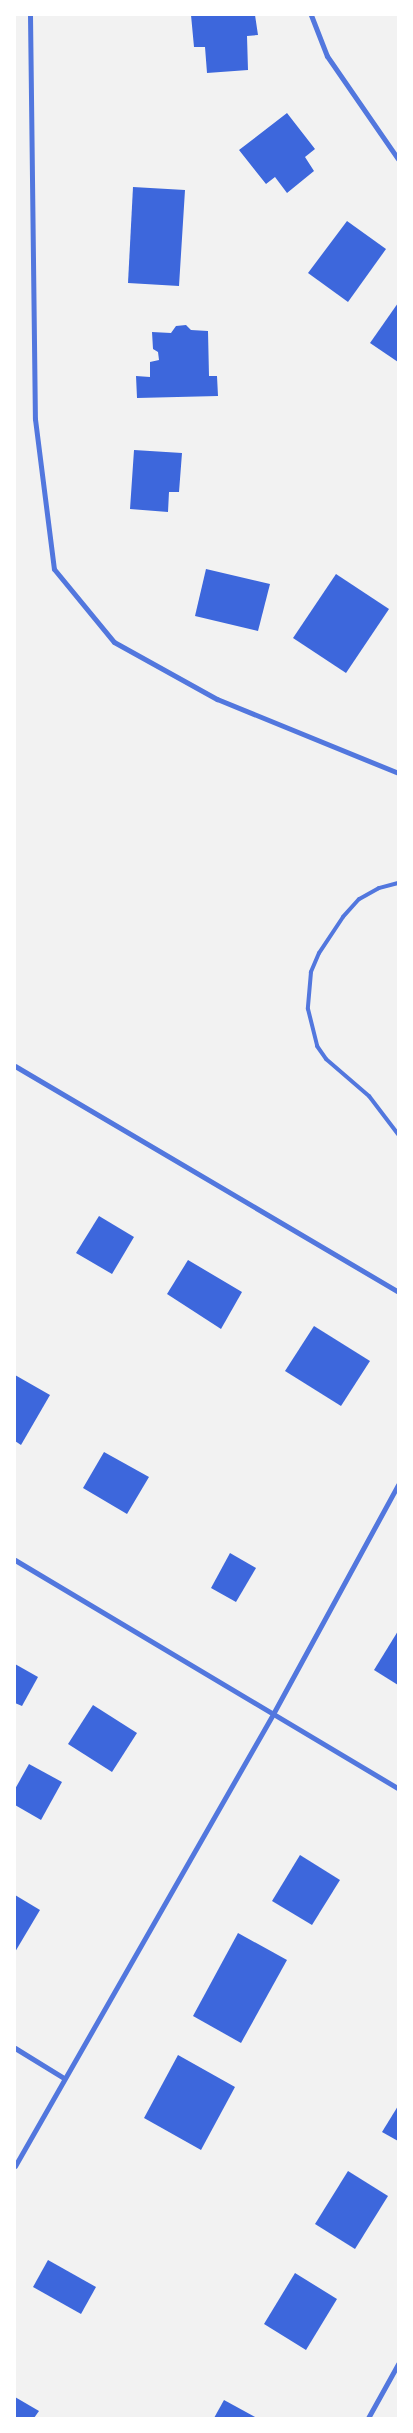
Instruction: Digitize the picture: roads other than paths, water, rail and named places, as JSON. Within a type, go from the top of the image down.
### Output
[{"type":"street","points":[[30,15],[34,419],[54,569],[114,642],[217,699],[398,773]]},
{"type":"street","points":[[311,15],[327,56],[398,159]]},
{"type":"street","points":[[15,1066],[398,1292]]},
{"type":"street","points":[[15,2166],[273,1714],[398,1485]]},
{"type":"street","points":[[15,1560],[398,1788]]},
{"type":"street","points":[[15,2048],[64,2078]]},
{"type":"street","points":[[368,2418],[398,2364]]},
{"type":"lane","points":[[398,883],[379,888],[359,899],[339,923],[311,972],[308,1009],[317,1046],[326,1059],[369,1096],[398,1134]]}]
